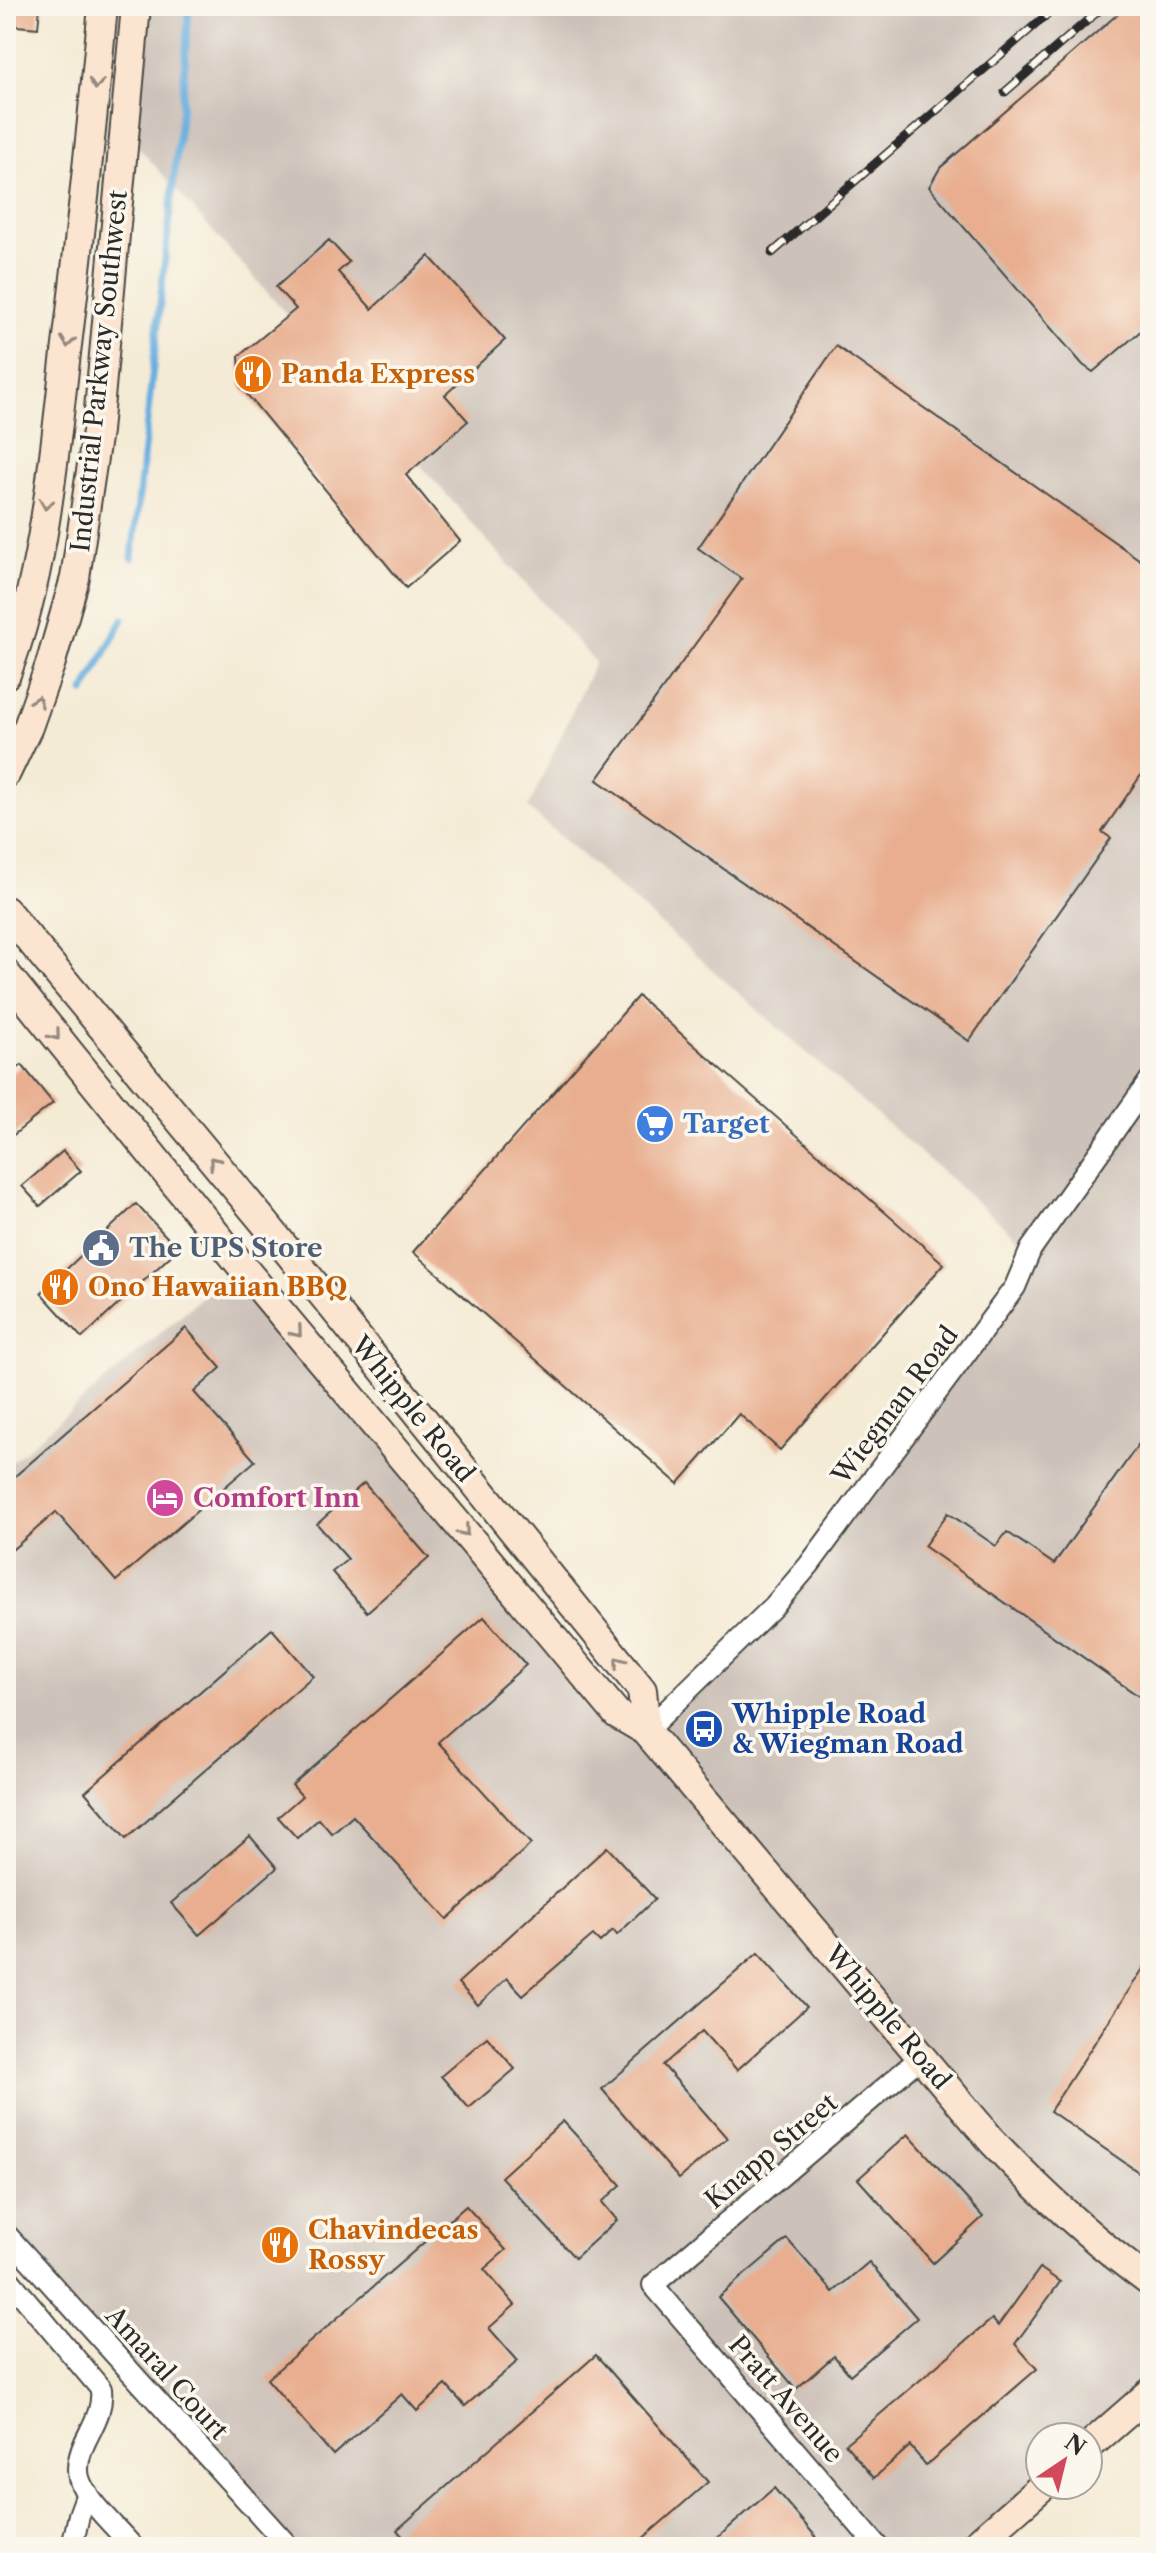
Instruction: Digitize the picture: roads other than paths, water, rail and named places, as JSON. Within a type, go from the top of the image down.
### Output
[{"type":"main road","name":"Industrial Parkway Southwest","points":[[6,674],[38,559],[58,429],[103,6]]},
{"type":"main road","name":"Industrial Parkway Southwest","points":[[6,773],[28,727],[75,578],[97,431],[136,6]]},
{"type":"main road","name":"Whipple Road","points":[[6,911],[264,1222],[642,1690],[646,1731]]},
{"type":"main road","name":"Whipple Road","points":[[6,974],[240,1264],[617,1714],[646,1731],[993,2142],[1043,2195],[1098,2244],[1150,2282]]},
{"type":"main road","points":[[1104,2433],[1150,2393]]},
{"type":"main road","points":[[973,2547],[1026,2501]]},
{"type":"street","name":"Wiegman Road","points":[[646,1731],[774,1606],[809,1565],[1015,1287],[1031,1249],[1150,1080]]},
{"type":"street","name":"Knapp Street","points":[[653,2285],[921,2057]]},
{"type":"street","name":"Amaral Court","points":[[6,2234],[289,2547]]},
{"type":"street","points":[[6,2276],[101,2389],[99,2415],[78,2461],[79,2478],[87,2493],[133,2547]]},
{"type":"street","name":"Pratt Avenue","points":[[653,2285],[878,2547]]},
{"type":"street","points":[[72,2547],[87,2493]]},
{"type":"waterway","points":[[132,558],[182,105],[189,6]]},
{"type":"waterway","points":[[84,692],[123,619]]},
{"type":"railway","points":[[772,253],[1057,6]]},
{"type":"railway","points":[[1005,92],[1104,6]]},
{"type":"place","name":"Panda Express","points":[[253,374]]},
{"type":"place","name":"Target","points":[[655,1124]]},
{"type":"place","name":"The UPS Store","points":[[101,1248]]},
{"type":"place","name":"Ono Hawaiian BBQ","points":[[60,1287]]},
{"type":"place","name":"Comfort Inn","points":[[165,1498]]},
{"type":"place","name":"Whipple Road & Wiegman Road","points":[[704,1729]]},
{"type":"place","name":"Chavindecas Rossy","points":[[280,2245]]}]
